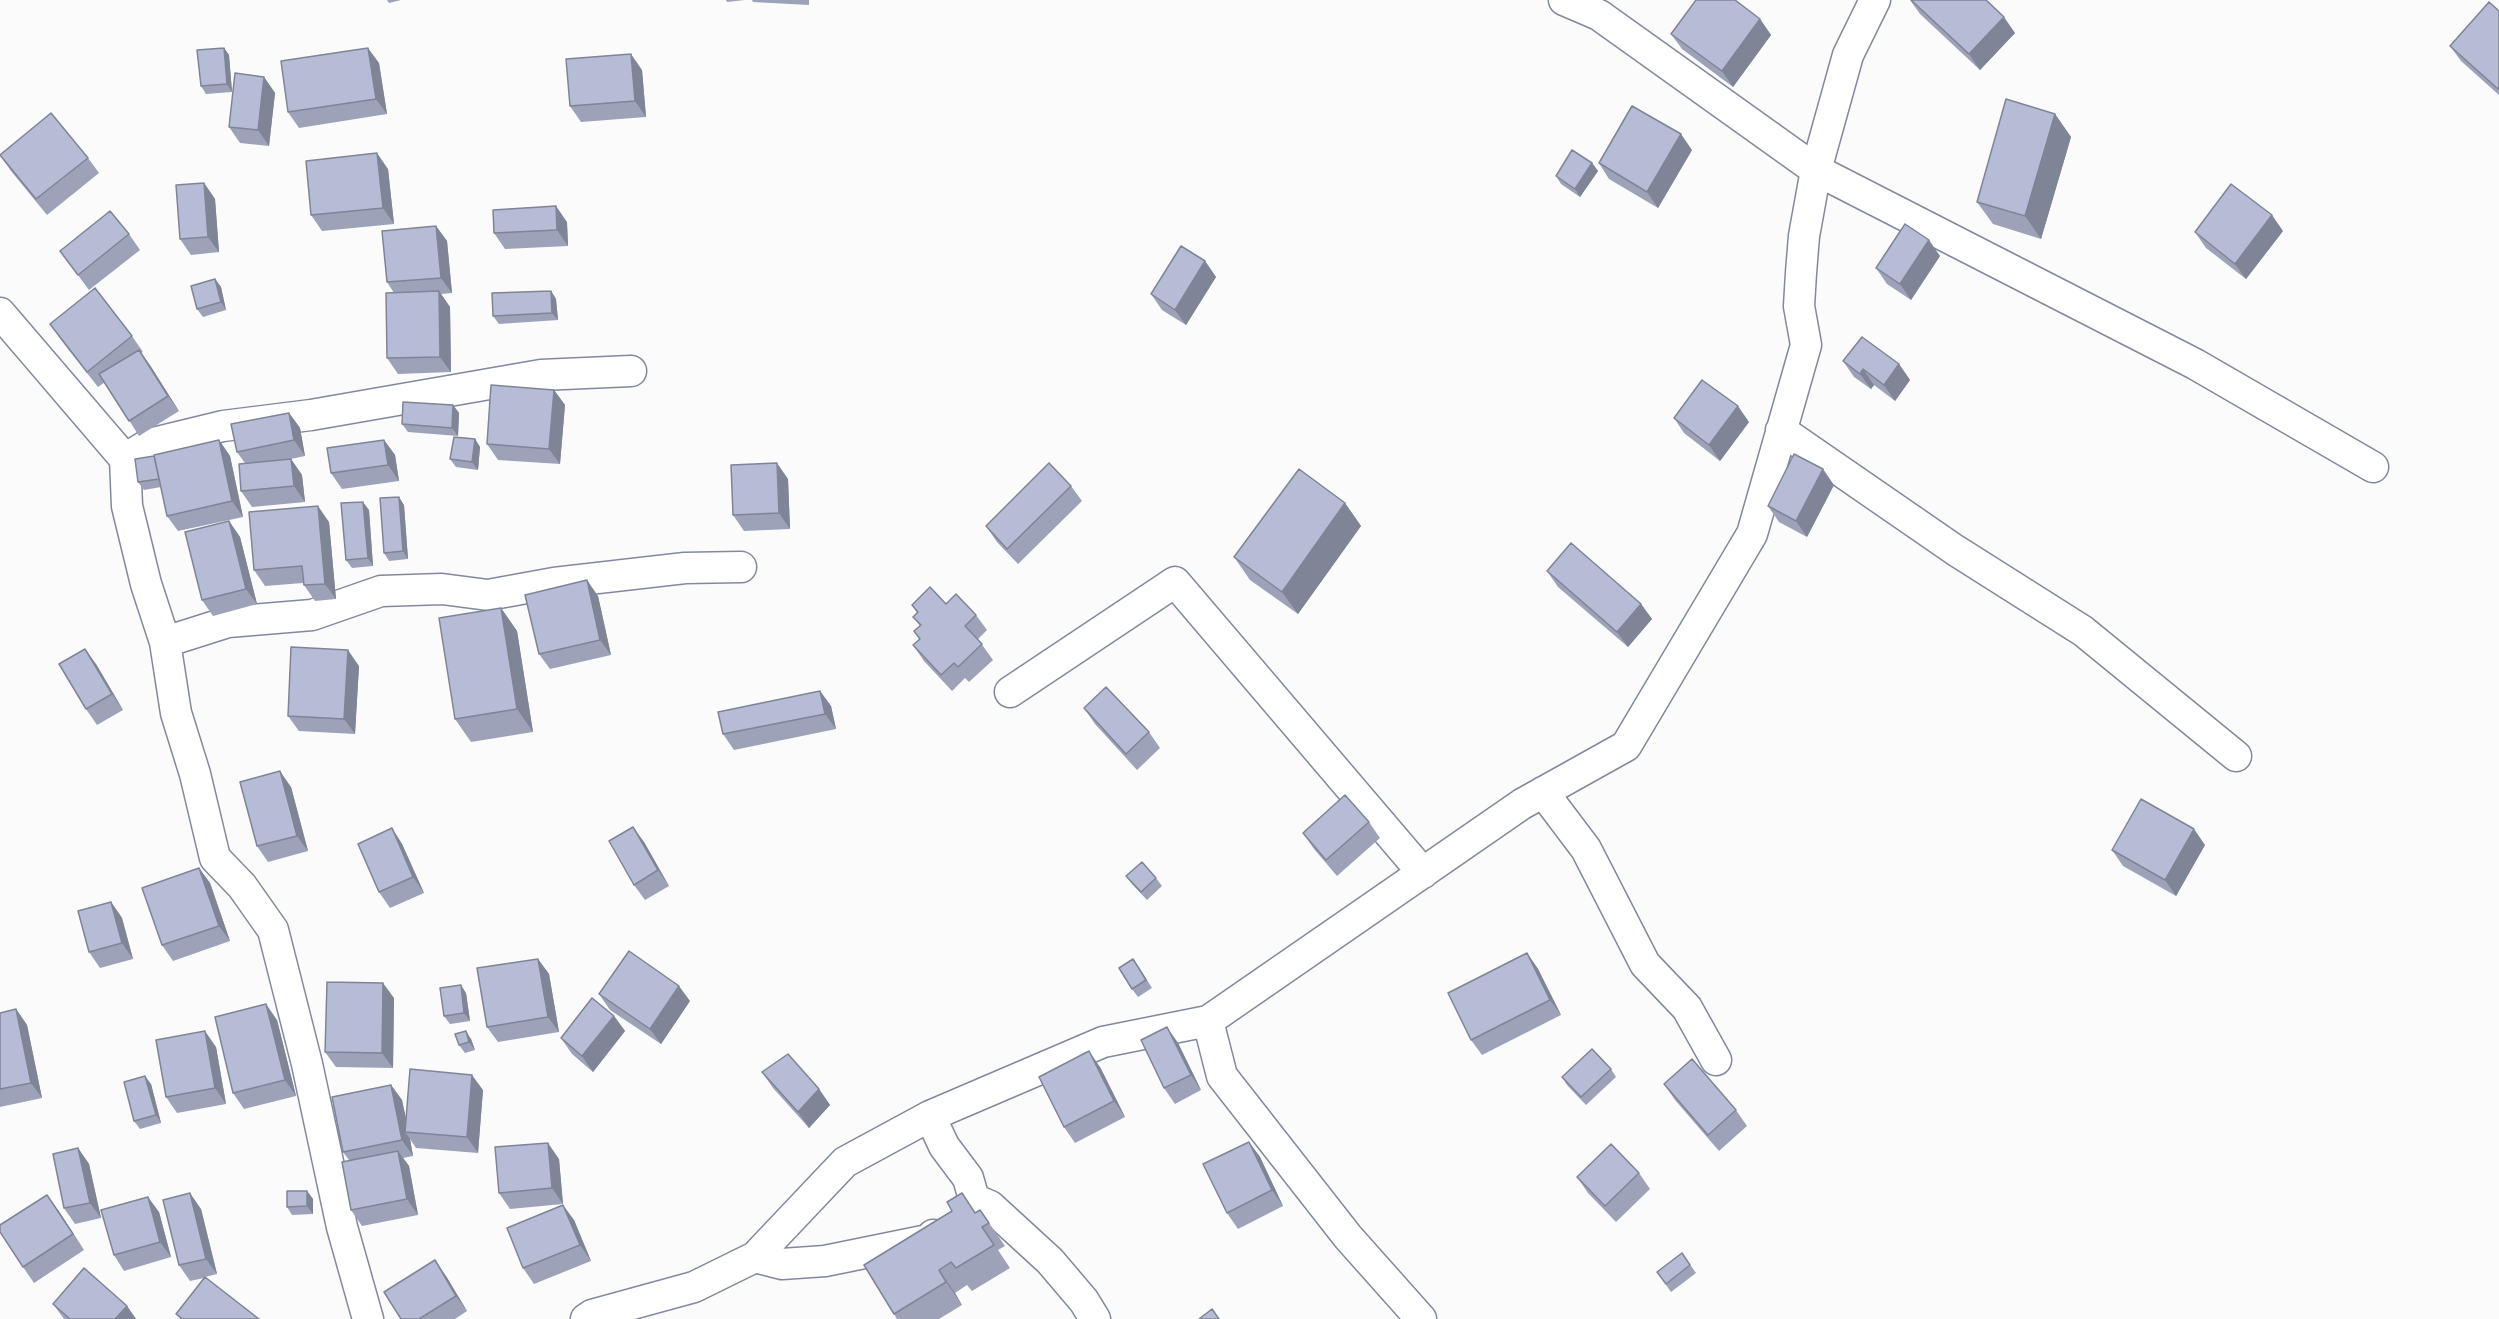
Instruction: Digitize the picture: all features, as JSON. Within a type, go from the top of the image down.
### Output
[{"type":"street","points":[[1564,0],[1599,15],[1816,170],[2194,364],[2373,467]]},
{"type":"street","points":[[586,1319],[648,1311],[755,1257],[845,1162],[930,1116],[1103,1042],[1208,1021],[1522,804],[1626,746],[1752,534],[1806,345],[1799,306],[1804,236],[1816,170],[1848,54],[1875,0]]},
{"type":"street","points":[[0,313],[126,459],[128,506],[146,584],[165,642],[176,712],[195,774],[215,858],[242,886],[273,930],[307,1064],[342,1227],[369,1319]]},
{"type":"street","points":[[126,459],[149,444],[223,426],[311,415],[541,375],[631,370]]},
{"type":"street","points":[[1782,430],[1955,550],[2083,631],[2236,756]]},
{"type":"street","points":[[165,642],[228,622],[312,615],[381,591],[442,589],[488,595],[554,583],[685,568],[741,567]]},
{"type":"street","points":[[1010,692],[1175,582],[1423,873]]},
{"type":"street","points":[[1543,792],[1586,849],[1645,964],[1687,1008],[1716,1060]]},
{"type":"street","points":[[1208,1021],[1222,1076],[1348,1237],[1421,1319]]},
{"type":"street","points":[[930,1116],[944,1146],[968,1178],[974,1199]]},
{"type":"street","points":[[755,1257],[782,1264],[825,1261],[928,1239],[974,1199]]},
{"type":"street","points":[[974,1199],[990,1206],[1050,1261],[1084,1301],[1095,1319]]},
{"type":"building","points":[[1696,0],[1735,0],[1760,19],[1722,71],[1671,34]]},
{"type":"building","points":[[1911,0],[1986,0],[2004,17],[1969,54]]},
{"type":"building","points":[[2489,2],[2499,11],[2498,89],[2450,46]]},
{"type":"building","points":[[224,48],[227,84],[201,86],[197,50]]},
{"type":"building","points":[[368,48],[376,99],[288,112],[281,61]]},
{"type":"building","points":[[631,54],[635,101],[570,106],[566,59]]},
{"type":"building","points":[[235,73],[264,77],[258,130],[229,127]]},
{"type":"building","points":[[2006,99],[2055,114],[2025,216],[1977,202]]},
{"type":"building","points":[[1632,106],[1681,134],[1647,192],[1599,163]]},
{"type":"building","points":[[51,113],[88,158],[36,199],[0,155]]},
{"type":"building","points":[[1572,150],[1592,163],[1575,189],[1556,176]]},
{"type":"building","points":[[377,153],[383,208],[311,215],[306,161]]},
{"type":"building","points":[[204,183],[208,237],[180,239],[176,185]]},
{"type":"building","points":[[2231,184],[2272,215],[2235,264],[2195,232]]},
{"type":"building","points":[[556,206],[557,230],[494,233],[493,210]]},
{"type":"building","points":[[110,211],[129,234],[78,275],[60,251]]},
{"type":"building","points":[[1905,224],[1929,240],[1900,284],[1876,268]]},
{"type":"building","points":[[436,226],[441,278],[387,282],[382,231]]},
{"type":"building","points":[[1181,246],[1205,261],[1175,310],[1151,294]]},
{"type":"building","points":[[215,279],[221,302],[197,309],[191,286]]},
{"type":"building","points":[[95,288],[132,336],[87,372],[50,324]]},
{"type":"building","points":[[439,291],[440,357],[387,358],[386,293]]},
{"type":"building","points":[[551,291],[552,313],[493,316],[492,293]]},
{"type":"building","points":[[1862,337],[1899,364],[1884,385],[1863,369],[1860,374],[1843,361]]},
{"type":"building","points":[[139,350],[168,396],[129,421],[99,374]]},
{"type":"building","points":[[1702,380],[1738,406],[1709,445],[1674,418]]},
{"type":"building","points":[[491,385],[554,390],[549,449],[487,444]]},
{"type":"building","points":[[403,402],[453,405],[452,428],[402,424]]},
{"type":"building","points":[[289,413],[294,440],[237,452],[231,424]]},
{"type":"building","points":[[454,437],[475,439],[472,462],[450,459]]},
{"type":"building","points":[[219,440],[232,501],[167,516],[154,455]]},
{"type":"building","points":[[384,440],[388,465],[331,473],[327,448]]},
{"type":"building","points":[[1794,454],[1823,469],[1796,521],[1768,506]]},
{"type":"building","points":[[154,456],[159,479],[138,482],[135,459]]},
{"type":"building","points":[[291,459],[294,486],[241,491],[239,464]]},
{"type":"building","points":[[777,463],[779,513],[733,515],[731,465]]},
{"type":"building","points":[[1049,463],[1071,486],[1007,549],[986,526]]},
{"type":"building","points":[[1299,469],[1345,503],[1282,592],[1234,557]]},
{"type":"building","points":[[399,497],[403,551],[384,553],[380,498]]},
{"type":"building","points":[[363,502],[368,558],[346,560],[341,503]]},
{"type":"building","points":[[318,506],[325,584],[304,585],[302,566],[254,570],[249,512]]},
{"type":"building","points":[[229,521],[246,589],[202,600],[185,532]]},
{"type":"building","points":[[1571,543],[1641,604],[1617,632],[1547,571]]},
{"type":"building","points":[[587,580],[600,640],[539,654],[525,595]]},
{"type":"building","points":[[930,587],[946,604],[956,594],[976,615],[965,626],[982,644],[958,667],[954,663],[941,675],[913,645],[920,639],[914,631],[921,625],[913,617],[918,612],[912,605]]},
{"type":"building","points":[[501,608],[517,709],[455,719],[439,618]]},
{"type":"building","points":[[291,647],[348,650],[344,719],[288,716]]},
{"type":"building","points":[[85,649],[112,694],[86,709],[59,664]]},
{"type":"building","points":[[1106,687],[1149,732],[1126,754],[1084,708]]},
{"type":"building","points":[[820,691],[825,714],[723,734],[718,712]]},
{"type":"building","points":[[280,771],[297,836],[257,846],[240,782]]},
{"type":"building","points":[[1345,795],[1369,822],[1326,860],[1303,833]]},
{"type":"building","points":[[2141,799],[2194,829],[2165,880],[2112,850]]},
{"type":"building","points":[[633,827],[658,870],[634,885],[609,841]]},
{"type":"building","points":[[392,828],[413,877],[379,892],[358,844]]},
{"type":"building","points":[[1142,862],[1156,878],[1141,892],[1126,876]]},
{"type":"building","points":[[199,868],[219,926],[162,945],[142,888]]},
{"type":"building","points":[[111,902],[122,943],[89,952],[78,911]]},
{"type":"building","points":[[629,951],[679,986],[650,1029],[599,994]]},
{"type":"building","points":[[1527,953],[1550,1000],[1471,1040],[1448,993]]},
{"type":"building","points":[[538,959],[548,1017],[487,1027],[477,968]]},
{"type":"building","points":[[1133,959],[1146,980],[1132,989],[1119,968]]},
{"type":"building","points":[[327,982],[383,983],[382,1053],[325,1052]]},
{"type":"building","points":[[461,985],[464,1013],[444,1016],[440,988]]},
{"type":"building","points":[[592,998],[614,1016],[582,1056],[561,1038]]},
{"type":"building","points":[[266,1004],[285,1080],[233,1093],[215,1017]]},
{"type":"building","points":[[16,1009],[31,1083],[0,1089],[0,1013]]},
{"type":"building","points":[[1167,1027],[1191,1075],[1164,1088],[1141,1040]]},
{"type":"building","points":[[205,1031],[215,1088],[166,1097],[156,1040]]},
{"type":"building","points":[[466,1031],[469,1042],[459,1045],[455,1034]]},
{"type":"building","points":[[1592,1049],[1611,1069],[1581,1097],[1562,1077]]},
{"type":"building","points":[[1089,1051],[1114,1101],[1064,1127],[1039,1077]]},
{"type":"building","points":[[788,1054],[819,1089],[798,1112],[762,1072]]},
{"type":"building","points":[[1692,1059],[1736,1110],[1708,1135],[1664,1084]]},
{"type":"building","points":[[410,1069],[472,1075],[467,1137],[405,1132]]},
{"type":"building","points":[[145,1076],[156,1115],[134,1121],[124,1082]]},
{"type":"building","points":[[391,1085],[402,1140],[343,1152],[332,1097]]},
{"type":"building","points":[[1249,1142],[1272,1190],[1227,1213],[1203,1164]]},
{"type":"building","points":[[548,1143],[552,1188],[499,1193],[495,1147]]},
{"type":"building","points":[[1611,1144],[1639,1173],[1605,1206],[1577,1177]]},
{"type":"building","points":[[78,1148],[90,1203],[64,1208],[53,1154]]},
{"type":"building","points":[[398,1151],[407,1199],[351,1210],[342,1162]]},
{"type":"building","points":[[287,1191],[307,1191],[307,1206],[287,1207]]},
{"type":"building","points":[[190,1193],[206,1259],[179,1265],[163,1200]]},
{"type":"building","points":[[962,1193],[975,1213],[980,1210],[989,1223],[982,1227],[994,1245],[956,1268],[951,1262],[939,1270],[946,1282],[894,1314],[864,1265],[952,1211],[947,1202]]},
{"type":"building","points":[[47,1195],[73,1234],[23,1267],[0,1232],[0,1225]]},
{"type":"building","points":[[148,1197],[160,1242],[114,1255],[101,1210]]},
{"type":"building","points":[[563,1205],[580,1245],[523,1268],[507,1228]]},
{"type":"building","points":[[1682,1253],[1690,1265],[1666,1284],[1657,1272]]},
{"type":"building","points":[[435,1260],[456,1296],[419,1319],[401,1319],[384,1292]]},
{"type":"building","points":[[84,1268],[127,1306],[115,1319],[70,1319],[53,1304]]},
{"type":"building","points":[[205,1277],[259,1319],[183,1319],[176,1314]]},
{"type":"building","points":[[1212,1309],[1219,1319],[1199,1319]]}]
